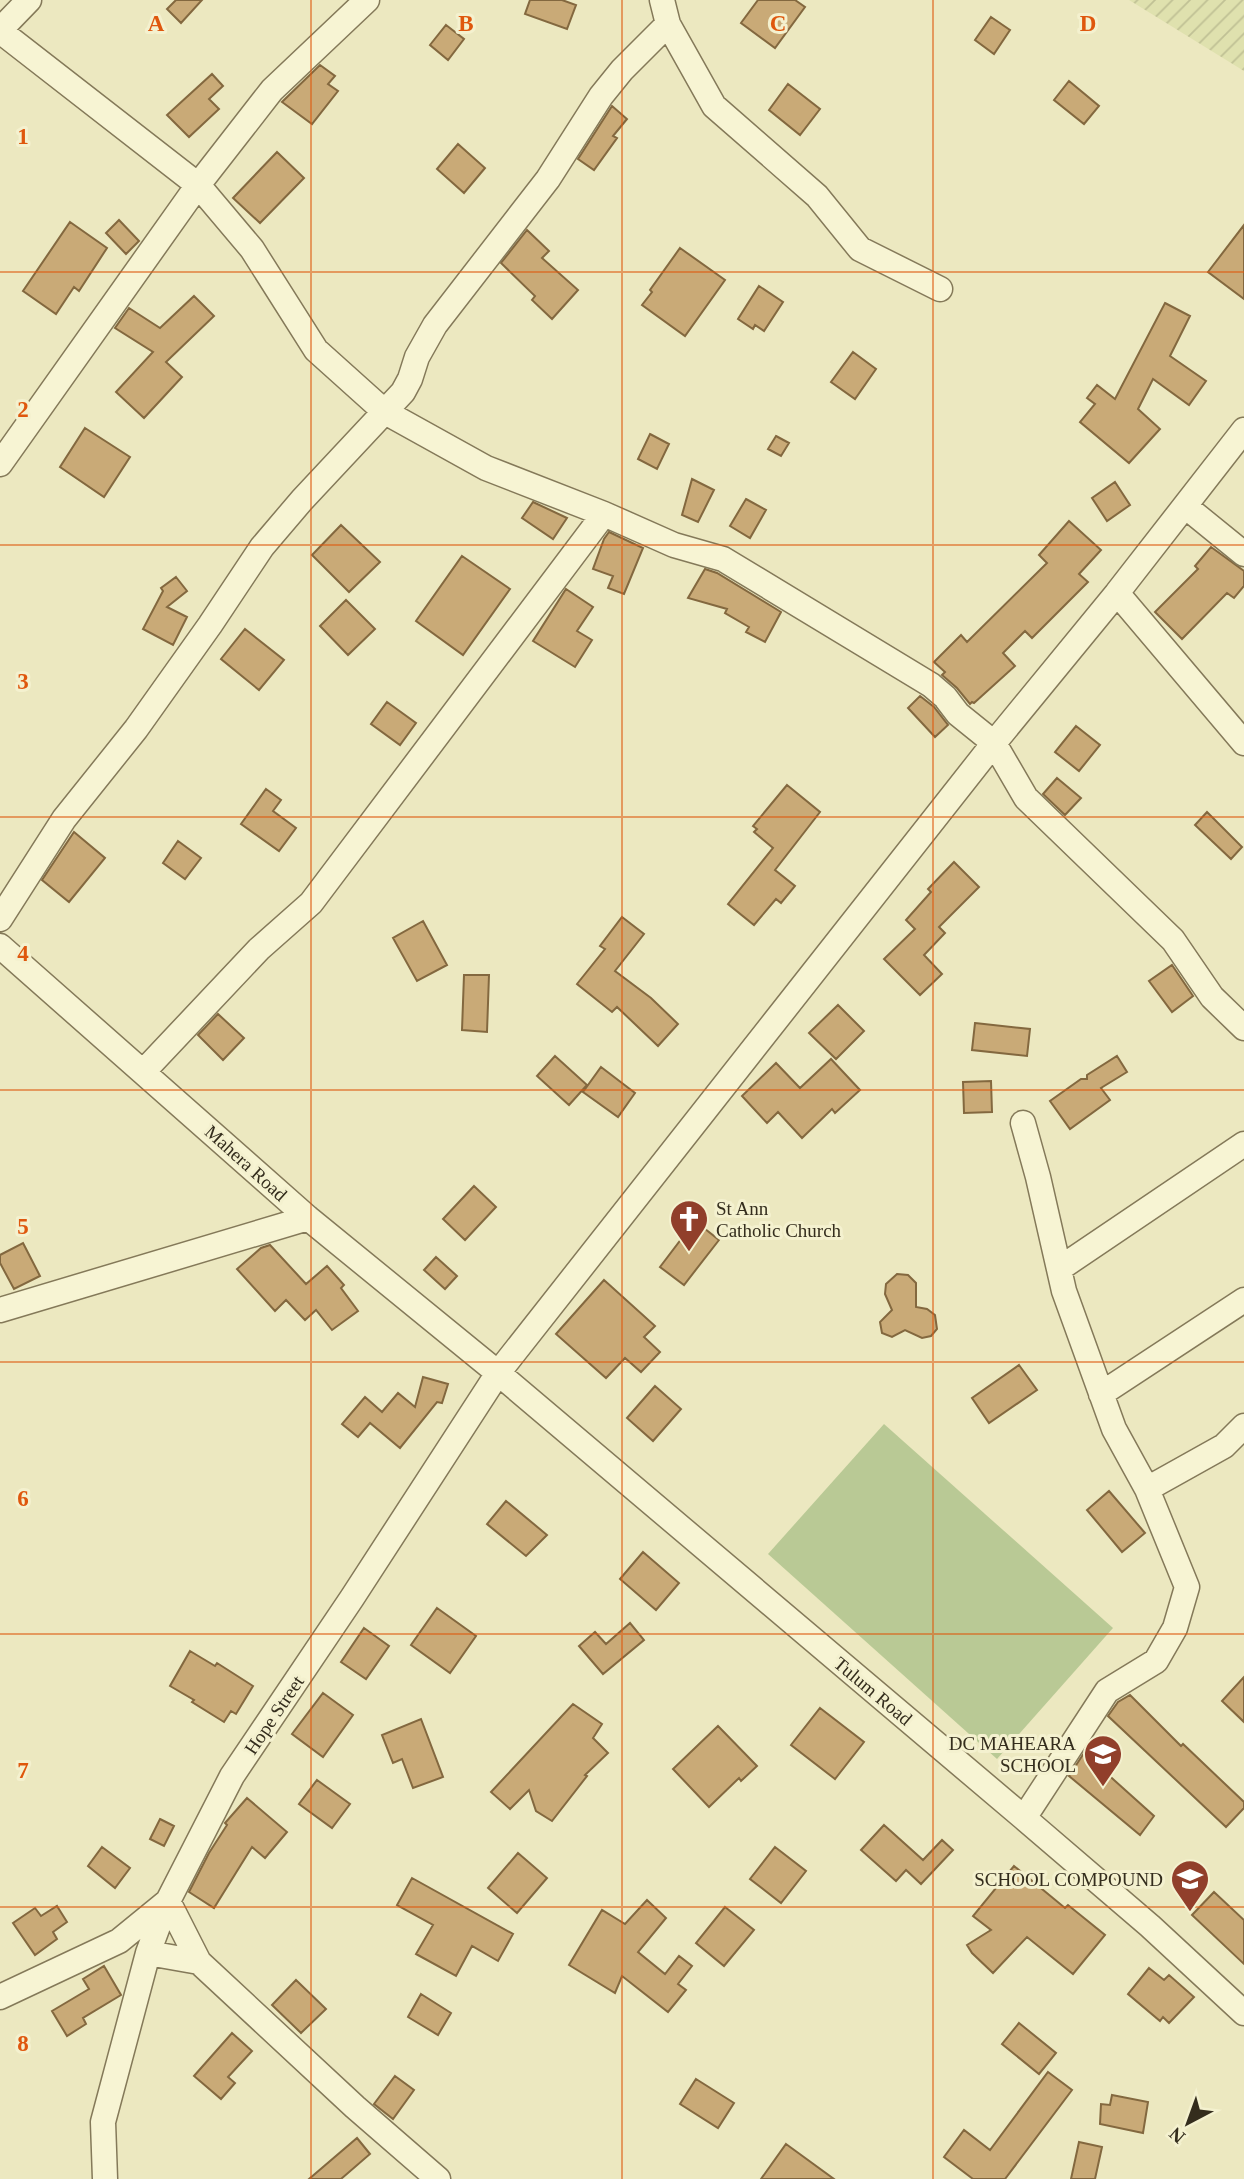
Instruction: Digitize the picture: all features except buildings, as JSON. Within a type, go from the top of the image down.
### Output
[{"type":"street","points":[[29,0],[0,31],[198,185],[252,249],[316,350],[384,412],[486,468],[604,514],[674,545],[723,559],[931,685],[958,714],[994,743],[1026,798],[1173,940],[1212,997],[1244,1028]]},
{"type":"street","points":[[0,464],[198,185],[272,90],[367,0]]},
{"type":"street","points":[[0,919],[64,819],[136,729],[262,547],[403,392],[416,357],[435,325],[548,179],[601,96],[665,12],[714,106],[817,196],[860,249],[940,289]]},
{"type":"street","name":"Hope Street","points":[[0,1997],[119,1941],[167,1901],[232,1776],[498,1373],[1244,430]]},
{"type":"street","points":[[1185,506],[1244,554]]},
{"type":"street","points":[[143,1072],[260,949],[312,903],[604,514]]},
{"type":"street","points":[[1117,593],[1244,743]]},
{"type":"street","name":"Mahera Road","points":[[0,946],[308,1218],[498,1373]]},
{"type":"street","points":[[1023,1123],[1064,1291],[1114,1429],[1147,1489],[1187,1587],[1175,1628],[1156,1661],[1107,1691],[1024,1818]]},
{"type":"street","points":[[1059,1269],[1244,1144]]},
{"type":"street","points":[[0,1310],[308,1218]]},
{"type":"street","points":[[1101,1394],[1244,1300]]},
{"type":"street","name":"Tulum Road","points":[[498,1373],[1150,1926],[1244,2013]]},
{"type":"street","points":[[1147,1489],[1224,1446],[1244,1426]]},
{"type":"street","points":[[105,2179],[103,2122],[148,1953],[167,1901]]},
{"type":"street","points":[[167,1901],[199,1962],[355,2107],[438,2179]]},
{"type":"street","points":[[148,1953],[199,1962]]},
{"type":"green space","points":[[1129,0],[1244,0],[1244,71]]},
{"type":"green space","points":[[884,1424],[1113,1628],[997,1759],[768,1554]]},
{"type":"place","name":"St Ann Catholic Church","points":[[689,1253]]},
{"type":"place","name":"DC MAHEARA SCHOOL","points":[[1103,1788]]},
{"type":"place","name":"SCHOOL COMPOUND","points":[[1190,1913]]}]
